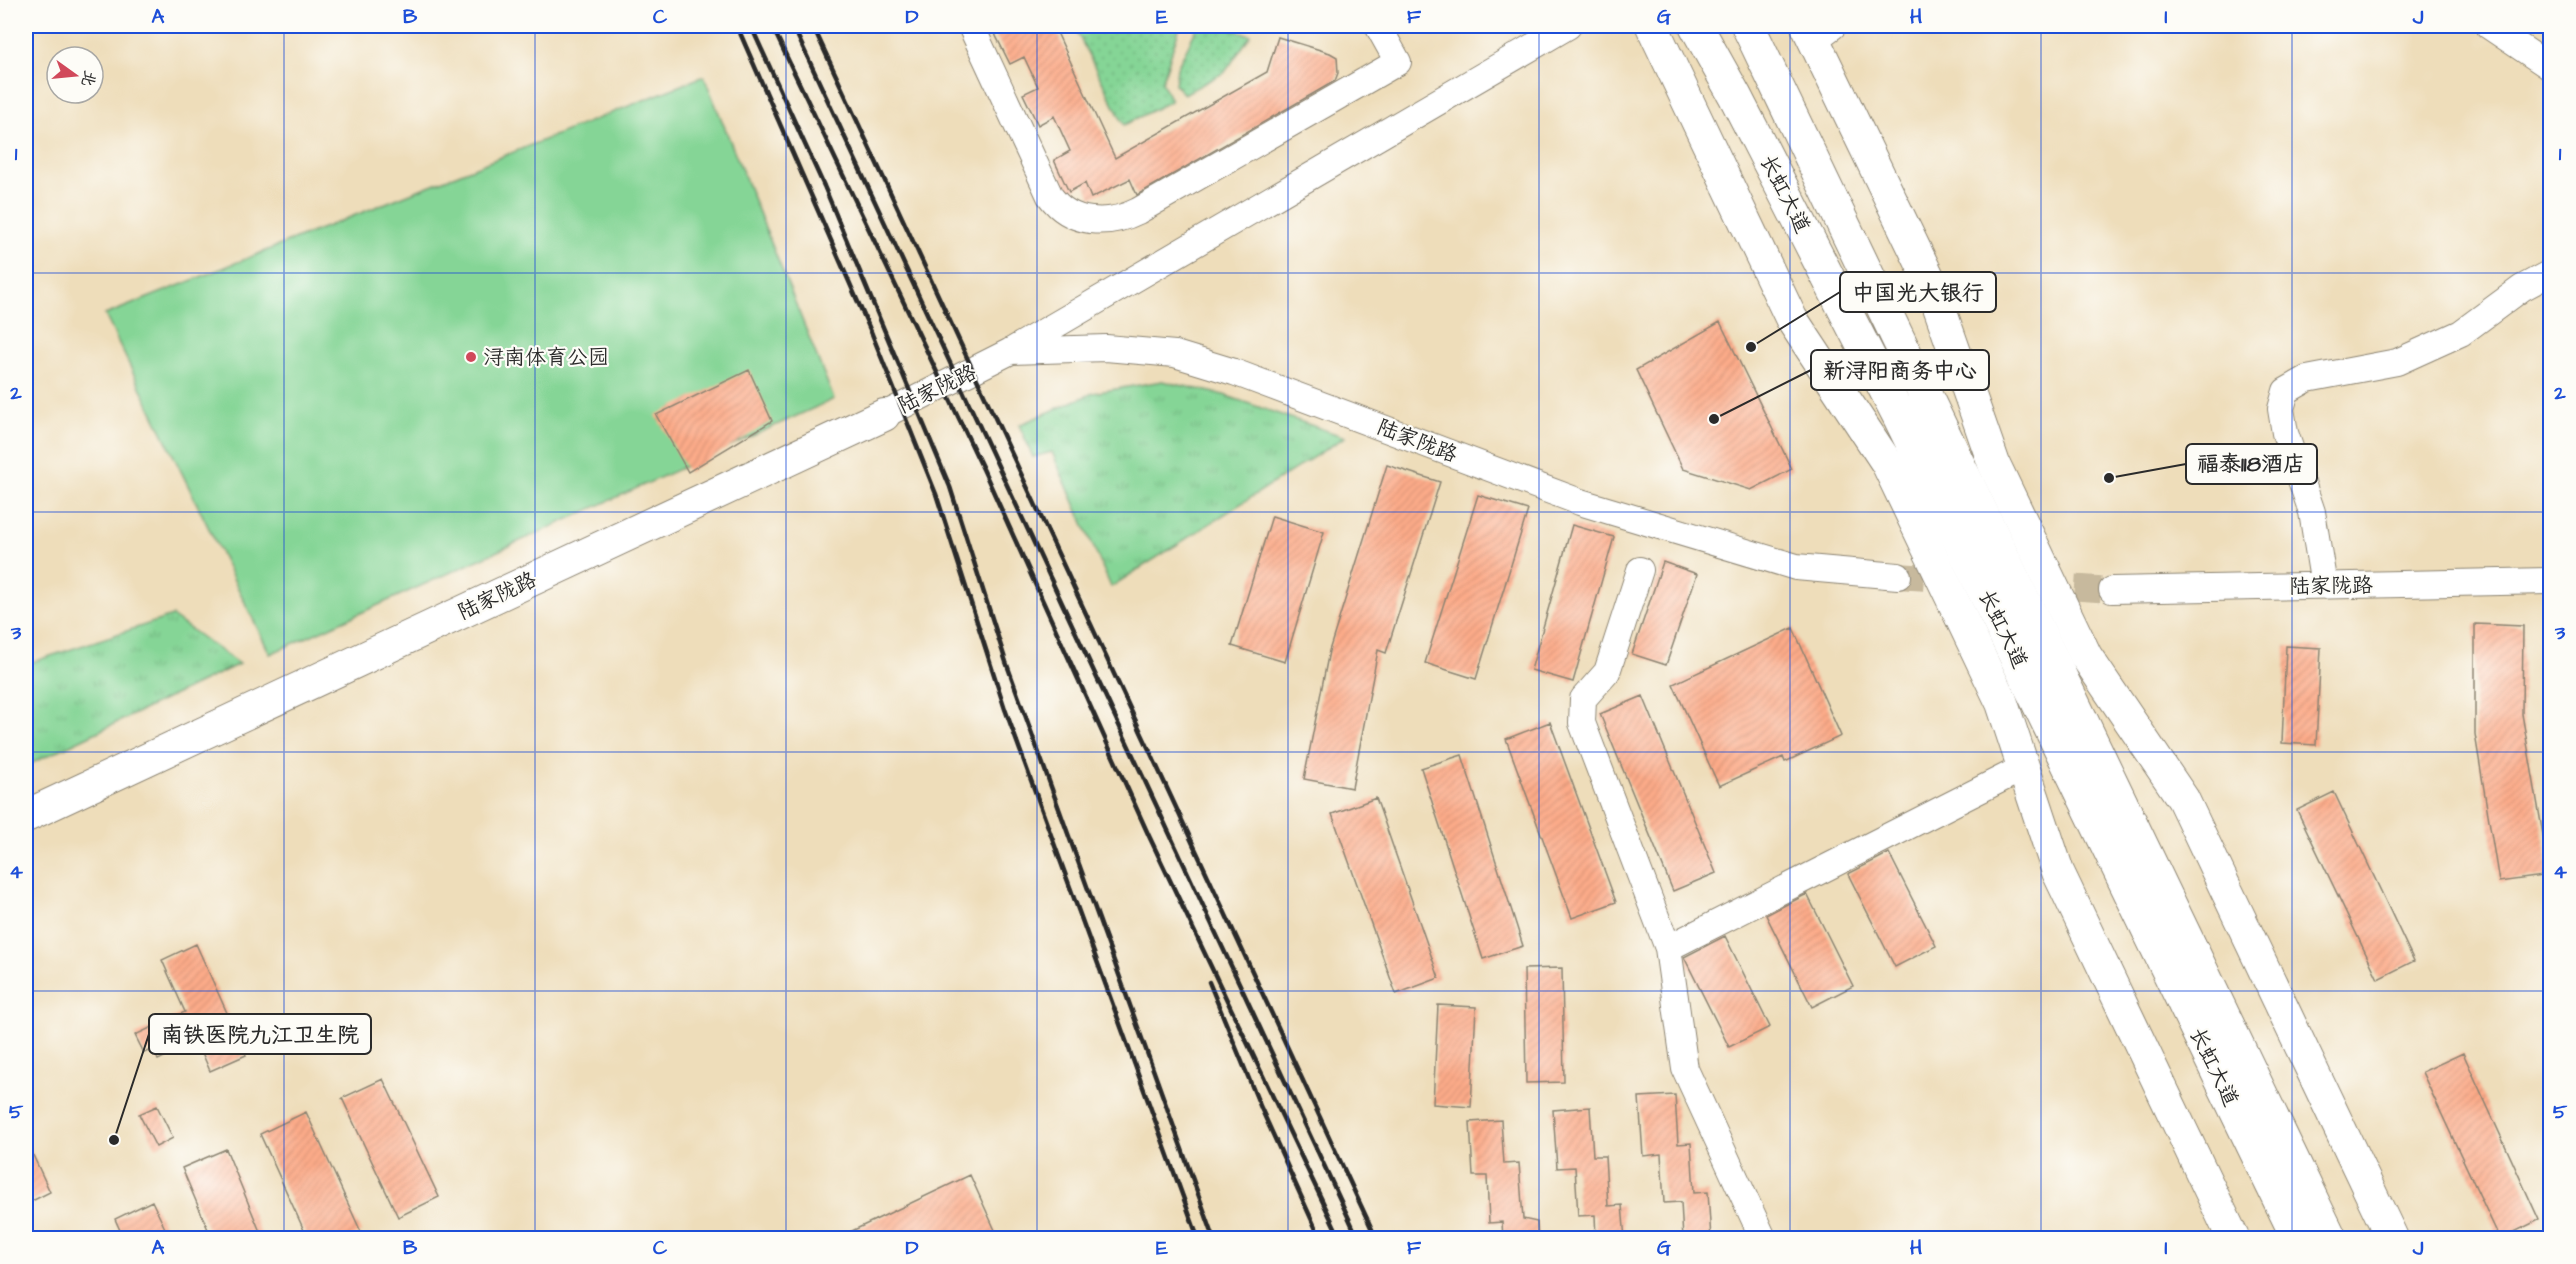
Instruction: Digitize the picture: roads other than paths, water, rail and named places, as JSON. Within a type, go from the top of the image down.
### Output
[{"type":"highway","name":"长虹大道","points":[[1696,26],[1899,416],[2298,1239]]},
{"type":"highway","name":"长虹大道","points":[[1748,26],[2330,1239]]},
{"type":"street","points":[[971,26],[1050,196],[1058,207],[1073,215],[1097,221],[1114,221],[1138,211],[1398,62],[1378,26]]},
{"type":"street","points":[[1011,351],[1568,26]]},
{"type":"street","points":[[1652,26],[1791,318],[1887,463],[2002,703],[2058,872],[2234,1239]]},
{"type":"street","points":[[2489,26],[2550,67]]},
{"type":"street","points":[[1818,30],[1930,281],[1994,464],[2086,656],[2183,799],[2392,1239]]},
{"type":"street","points":[[2324,586],[2312,512],[2285,433],[2280,409],[2286,392],[2307,379],[2397,363],[2461,333],[2522,288],[2550,273]]},
{"type":"street","name":"陆家陇路","points":[[26,816],[884,415],[1011,351],[1106,348],[1175,354],[1234,372],[1580,502],[1796,567],[1898,576]]},
{"type":"street","points":[[1640,570],[1607,672],[1582,699],[1582,723],[1668,948],[1685,1070],[1763,1239]]},
{"type":"street","name":"陆家陇路","points":[[2112,590],[2550,581]]},
{"type":"street","points":[[1668,948],[2023,768]]},
{"type":"tunnel","points":[[1898,576],[1958,580]]},
{"type":"tunnel","points":[[2036,585],[2112,590]]},
{"type":"railway","points":[[737,26],[872,334],[936,494],[1005,709],[1198,1238]]},
{"type":"railway","points":[[751,26],[824,186],[950,487],[1006,662],[1214,1238]]},
{"type":"railway","points":[[772,26],[984,471],[1149,836],[1340,1238]]},
{"type":"railway","points":[[793,26],[1358,1238]]},
{"type":"railway","points":[[813,26],[1376,1238]]},
{"type":"railway","points":[[1209,982],[1261,1108],[1320,1238]]},
{"type":"place","name":"中国光大银行","points":[[1751,347]]},
{"type":"place","name":"浔南体育公园","points":[[471,357]]},
{"type":"place","name":"新浔阳商务中心","points":[[1714,419]]},
{"type":"place","name":"福泰118酒店","points":[[2109,478]]},
{"type":"place","name":"南铁医院九江卫生院","points":[[114,1140]]}]
